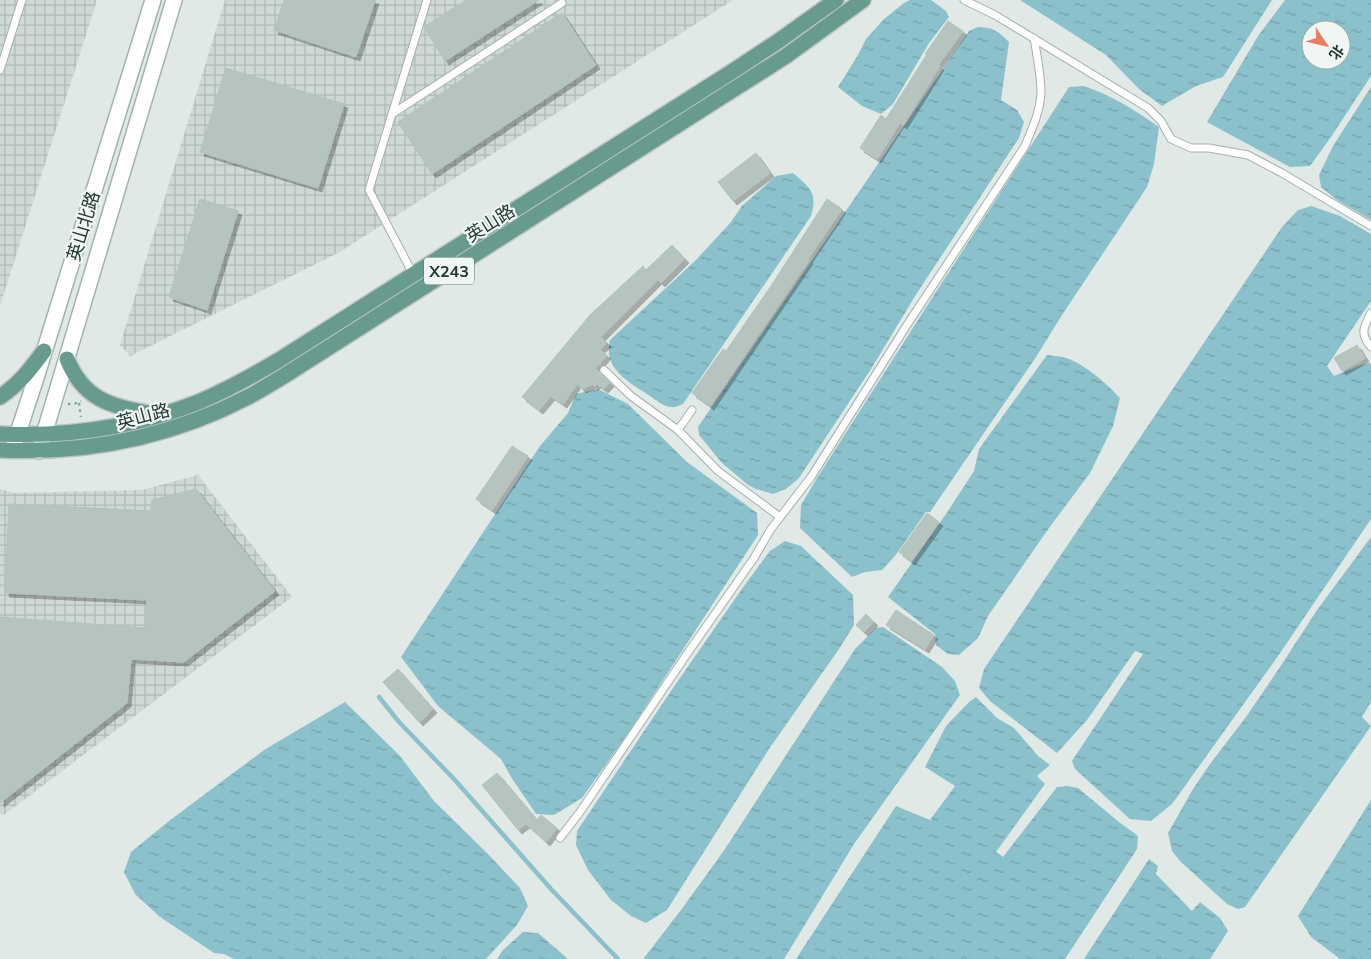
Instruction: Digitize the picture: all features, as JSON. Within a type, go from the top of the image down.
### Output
[{"type":"main road","name":"英山北路","points":[[6,451],[17,434],[153,0]]},
{"type":"main road","name":"英山北路","points":[[40,452],[174,0]]},
{"type":"main road","name":"英山路","points":[[0,434],[76,433],[118,426],[160,416],[201,401],[241,382],[279,360],[733,70],[836,0]]},
{"type":"main road","name":"英山路","points":[[6,451],[76,450],[121,443],[165,432],[208,416],[248,397],[319,354],[750,80],[863,0]]},
{"type":"main road","points":[[0,397],[16,386],[30,371],[44,351]]},
{"type":"main road","points":[[67,359],[71,370],[80,382],[100,400],[116,406],[160,416]]},
{"type":"lane","points":[[0,70],[22,0]]},
{"type":"lane","points":[[413,274],[369,190],[427,0]]},
{"type":"lane","points":[[964,0],[995,15],[1148,108],[1161,121],[1171,139],[1191,148],[1209,148],[1248,155],[1371,226]]},
{"type":"lane","points":[[392,114],[562,3]]},
{"type":"lane","points":[[560,838],[580,812],[780,517],[811,477],[907,325],[1025,146],[1035,120],[1041,94],[1034,38]]},
{"type":"lane","points":[[1371,313],[1363,330],[1364,339],[1371,347]]},
{"type":"lane","points":[[604,370],[631,396],[678,430],[718,471],[780,517]]},
{"type":"lane","points":[[678,430],[692,410]]},
{"type":"path","points":[[65,403],[79,403],[87,398]]},
{"type":"path","points":[[79,403],[80,417]]},
{"type":"shaded area","points":[[0,0],[97,0],[0,306]]},
{"type":"shaded area","points":[[225,0],[733,0],[338,253],[130,356],[120,345]]},
{"type":"shaded area","points":[[198,475],[292,597],[4,815],[0,814],[0,489],[14,493],[142,490]]},
{"type":"water","points":[[910,0],[931,0],[946,11],[949,17],[929,43],[893,104],[881,114],[862,106],[838,87],[866,39],[884,19]]},
{"type":"water","points":[[1020,0],[1272,0],[1223,77],[1196,86],[1162,106],[1139,89],[1106,55]]},
{"type":"water","points":[[1285,0],[1371,0],[1371,76],[1310,166],[1290,167],[1207,122],[1258,36]]},
{"type":"water","points":[[978,27],[995,31],[1009,42],[1001,100],[1017,110],[1024,122],[1019,138],[799,478],[786,489],[773,494],[756,489],[748,485],[721,462],[699,435],[698,427],[969,31]]},
{"type":"water","points":[[1084,86],[1123,104],[1159,127],[1154,164],[1147,187],[1036,357],[930,512],[926,512],[895,556],[882,570],[865,572],[852,577],[800,528],[801,505],[1069,87]]},
{"type":"water","points":[[1371,87],[1371,220],[1337,200],[1321,187],[1319,175],[1333,146]]},
{"type":"water","points":[[793,173],[811,191],[814,201],[811,216],[683,404],[675,407],[665,406],[618,373],[610,358],[610,340],[696,260],[731,222],[742,206],[776,176]]},
{"type":"water","points":[[1311,206],[1340,216],[1371,234],[1371,301],[1327,366],[1334,376],[1371,363],[1371,519],[1276,659],[1172,804],[1151,821],[1130,819],[1075,769],[1072,761],[1143,654],[1135,651],[1087,720],[1057,753],[990,701],[979,688],[984,669],[1282,227],[1298,210]]},
{"type":"water","points":[[1047,355],[1063,357],[1079,364],[1101,380],[1120,398],[1113,426],[1090,473],[988,616],[978,638],[959,655],[948,654],[936,645],[935,634],[888,597],[974,471],[979,449]]},
{"type":"water","points":[[598,389],[628,404],[687,462],[757,513],[758,535],[629,732],[582,798],[554,815],[536,814],[501,759],[438,706],[401,657],[540,446],[568,413],[576,394]]},
{"type":"water","points":[[1371,537],[1371,702],[1362,717],[1371,726],[1245,907],[1238,909],[1227,904],[1180,861],[1172,851],[1168,833],[1193,789],[1210,764],[1246,717],[1317,610]]},
{"type":"water","points":[[785,541],[801,546],[853,595],[854,625],[769,749],[667,910],[646,923],[631,916],[611,900],[588,870],[576,845],[577,831],[744,586],[770,551]]},
{"type":"water","points":[[883,627],[942,667],[955,681],[960,695],[854,844],[784,959],[644,958],[725,849],[855,649],[876,628]]},
{"type":"water","points":[[976,697],[997,718],[1014,728],[1038,756],[1050,765],[1037,776],[1045,784],[996,852],[1003,857],[1057,787],[1078,788],[1138,836],[1137,849],[1065,959],[796,959],[896,806],[930,820],[955,786],[925,767],[946,726]]},
{"type":"water","points":[[345,702],[400,756],[434,801],[520,888],[528,906],[517,925],[486,959],[234,959],[224,954],[214,953],[160,917],[135,894],[124,872],[131,852],[264,750]]},
{"type":"water","points":[[1371,800],[1371,959],[1340,959],[1311,937],[1298,916]]},
{"type":"water","points":[[1149,859],[1158,866],[1156,874],[1192,911],[1200,902],[1220,918],[1228,931],[1210,959],[1084,959]]},
{"type":"water","points":[[523,932],[538,933],[568,959],[497,959],[503,950]]},
{"type":"building","points":[[284,0],[375,0],[356,57],[274,30]]},
{"type":"building","points":[[466,0],[539,0],[445,61],[424,27]]},
{"type":"building","points":[[562,13],[596,65],[432,174],[398,122]]},
{"type":"building","points":[[948,21],[963,31],[938,65],[940,66],[903,125],[900,123],[877,159],[860,148],[881,115],[886,119],[927,54],[925,54]]},
{"type":"building","points":[[226,68],[344,104],[318,188],[200,152]]},
{"type":"building","points":[[756,153],[770,173],[733,201],[718,182]]},
{"type":"building","points":[[200,199],[238,211],[207,310],[169,297]]},
{"type":"building","points":[[827,199],[842,209],[710,406],[692,393],[723,349],[726,351],[771,286]]},
{"type":"building","points":[[672,245],[685,259],[661,283],[658,280],[601,337],[607,343],[600,350],[607,355],[595,369],[610,383],[604,389],[597,384],[594,386],[593,384],[582,389],[577,384],[563,404],[551,396],[539,410],[522,397],[590,315],[643,266],[646,270]]},
{"type":"building","points":[[1357,345],[1365,358],[1342,371],[1334,358]]},
{"type":"building","points":[[512,446],[528,456],[492,510],[476,499]]},
{"type":"building","points":[[196,489],[275,591],[184,662],[131,659],[127,703],[0,803],[0,617],[145,628],[147,600],[5,593],[9,504],[151,511],[152,500]]},
{"type":"building","points":[[927,513],[939,522],[911,561],[899,552]]},
{"type":"building","points":[[896,610],[934,635],[925,649],[886,625]]},
{"type":"building","points":[[866,614],[874,622],[864,632],[856,625]]},
{"type":"building","points":[[398,669],[433,709],[419,722],[383,682]]},
{"type":"building","points":[[497,773],[537,820],[541,815],[557,828],[546,842],[526,824],[518,830],[482,785]]},
{"type":"waterway","points":[[379,697],[399,722],[454,779],[551,889],[618,959]]}]
